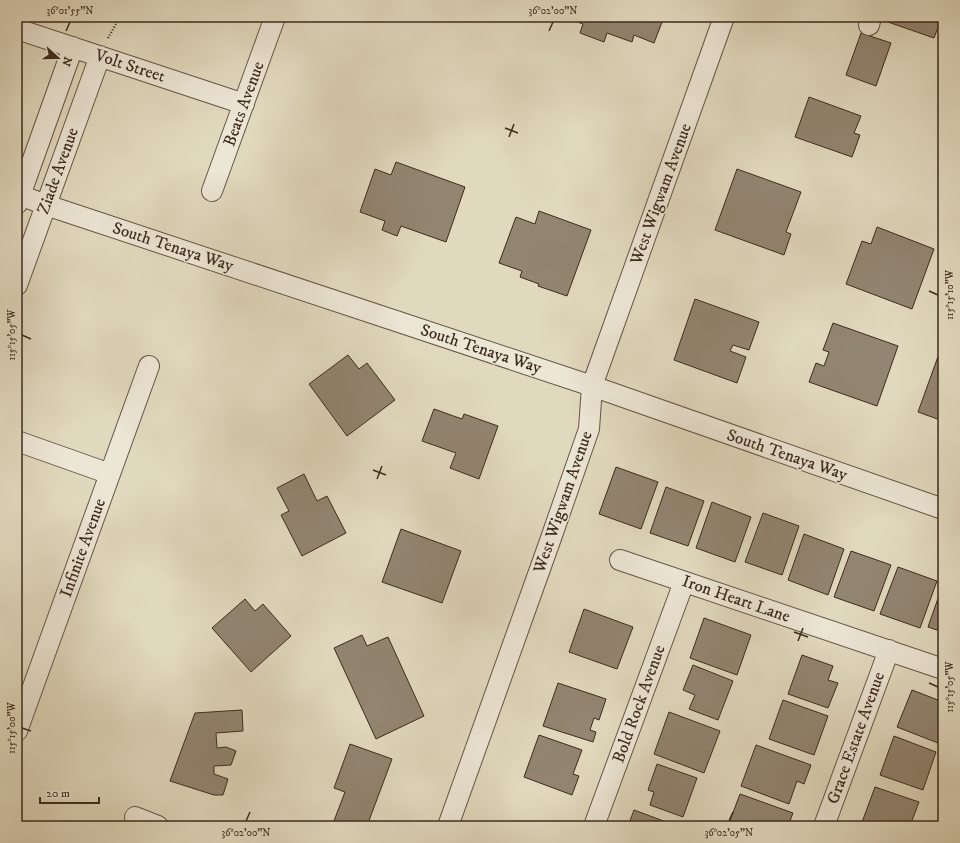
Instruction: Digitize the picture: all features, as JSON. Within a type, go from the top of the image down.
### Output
[{"type":"street","name":"Beats Avenue","points":[[212,191],[275,17]]},
{"type":"street","name":"West Wigwam Avenue","points":[[448,826],[589,429],[592,386],[724,17]]},
{"type":"street","name":"Volt Street","points":[[17,29],[244,104]]},
{"type":"street","name":"Ziade Avenue","points":[[18,197],[73,47]]},
{"type":"street","name":"Ziade Avenue","points":[[17,285],[100,56]]},
{"type":"street","points":[[52,107],[78,117]]},
{"type":"street","name":"South Tenaya Way","points":[[18,197],[592,386],[943,509]]},
{"type":"street","name":"Infinite Avenue","points":[[17,731],[149,366]]},
{"type":"street","points":[[17,441],[110,474]]},
{"type":"street","name":"Iron Heart Lane","points":[[620,560],[943,669]]},
{"type":"street","name":"Bold Rock Avenue","points":[[594,826],[684,582]]},
{"type":"street","name":"Grace Estate Avenue","points":[[824,826],[889,650]]},
{"type":"street","points":[[135,817],[158,826]]},
{"type":"path","points":[[108,38],[120,17]]},
{"type":"building","points":[[564,17],[664,17],[654,43],[634,35],[632,42],[607,33],[604,42],[580,33],[583,24]]},
{"type":"building","points":[[887,17],[942,17],[934,38],[885,21]]},
{"type":"building","points":[[861,33],[891,43],[876,86],[846,75]]},
{"type":"building","points":[[809,97],[861,116],[854,133],[860,135],[852,157],[795,137]]},
{"type":"building","points":[[396,162],[465,187],[446,242],[401,226],[397,236],[382,230],[385,221],[360,212],[375,169],[391,175]]},
{"type":"building","points":[[737,169],[801,192],[786,232],[791,234],[784,255],[715,230]]},
{"type":"building","points":[[539,211],[591,230],[567,296],[538,286],[539,284],[520,277],[522,271],[499,263],[516,217],[535,224]]},
{"type":"building","points":[[877,227],[934,249],[912,309],[846,284],[862,241],[871,244]]},
{"type":"building","points":[[695,299],[759,322],[749,350],[733,345],[730,351],[746,357],[737,383],[674,360]]},
{"type":"building","points":[[833,323],[898,346],[877,406],[809,382],[816,363],[824,366],[829,352],[823,350]]},
{"type":"building","points":[[940,351],[943,352],[943,421],[918,412]]},
{"type":"building","points":[[348,355],[359,369],[367,363],[395,400],[347,436],[309,384]]},
{"type":"building","points":[[434,409],[462,419],[464,414],[498,426],[479,479],[450,468],[456,453],[422,441]]},
{"type":"building","points":[[616,467],[658,482],[641,529],[599,514]]},
{"type":"building","points":[[304,474],[317,501],[327,496],[346,533],[302,556],[281,515],[289,511],[277,488]]},
{"type":"building","points":[[666,487],[704,501],[688,546],[650,533]]},
{"type":"building","points":[[712,502],[751,517],[735,562],[696,548]]},
{"type":"building","points":[[763,513],[799,526],[782,575],[745,562]]},
{"type":"building","points":[[401,529],[461,551],[442,603],[382,582]]},
{"type":"building","points":[[804,534],[844,549],[828,595],[788,580]]},
{"type":"building","points":[[851,551],[891,565],[874,611],[834,597]]},
{"type":"building","points":[[898,567],[937,581],[920,628],[880,614]]},
{"type":"building","points":[[943,584],[943,632],[928,627]]},
{"type":"building","points":[[245,599],[255,611],[263,604],[291,636],[251,672],[212,628]]},
{"type":"building","points":[[584,609],[633,627],[617,669],[569,652]]},
{"type":"building","points":[[704,618],[751,635],[737,675],[690,658]]},
{"type":"building","points":[[362,635],[367,646],[388,637],[424,716],[376,739],[334,648]]},
{"type":"building","points":[[802,655],[833,666],[828,680],[838,683],[828,708],[788,694]]},
{"type":"building","points":[[693,665],[733,681],[718,720],[689,709],[695,695],[683,690]]},
{"type":"building","points":[[558,683],[606,699],[599,720],[594,718],[590,730],[596,732],[593,742],[543,726]]},
{"type":"building","points":[[912,690],[943,702],[943,745],[897,727]]},
{"type":"building","points":[[783,700],[828,716],[814,755],[769,739]]},
{"type":"building","points":[[242,710],[243,731],[216,733],[217,748],[226,747],[236,751],[231,765],[214,766],[214,774],[228,779],[223,795],[214,795],[170,781],[195,713]]},
{"type":"building","points":[[669,712],[720,731],[704,773],[654,754]]},
{"type":"building","points":[[539,735],[582,750],[573,774],[579,776],[572,795],[524,777]]},
{"type":"building","points":[[894,736],[936,752],[923,790],[880,775]]},
{"type":"building","points":[[350,744],[392,759],[367,826],[332,826],[345,792],[334,788]]},
{"type":"building","points":[[756,745],[811,765],[804,784],[797,781],[789,804],[741,786]]},
{"type":"building","points":[[657,764],[697,778],[683,817],[650,805],[654,792],[648,790]]},
{"type":"building","points":[[875,787],[919,802],[910,826],[861,825]]},
{"type":"building","points":[[740,794],[793,813],[788,826],[728,826]]},
{"type":"building","points":[[634,810],[677,826],[628,826]]}]
